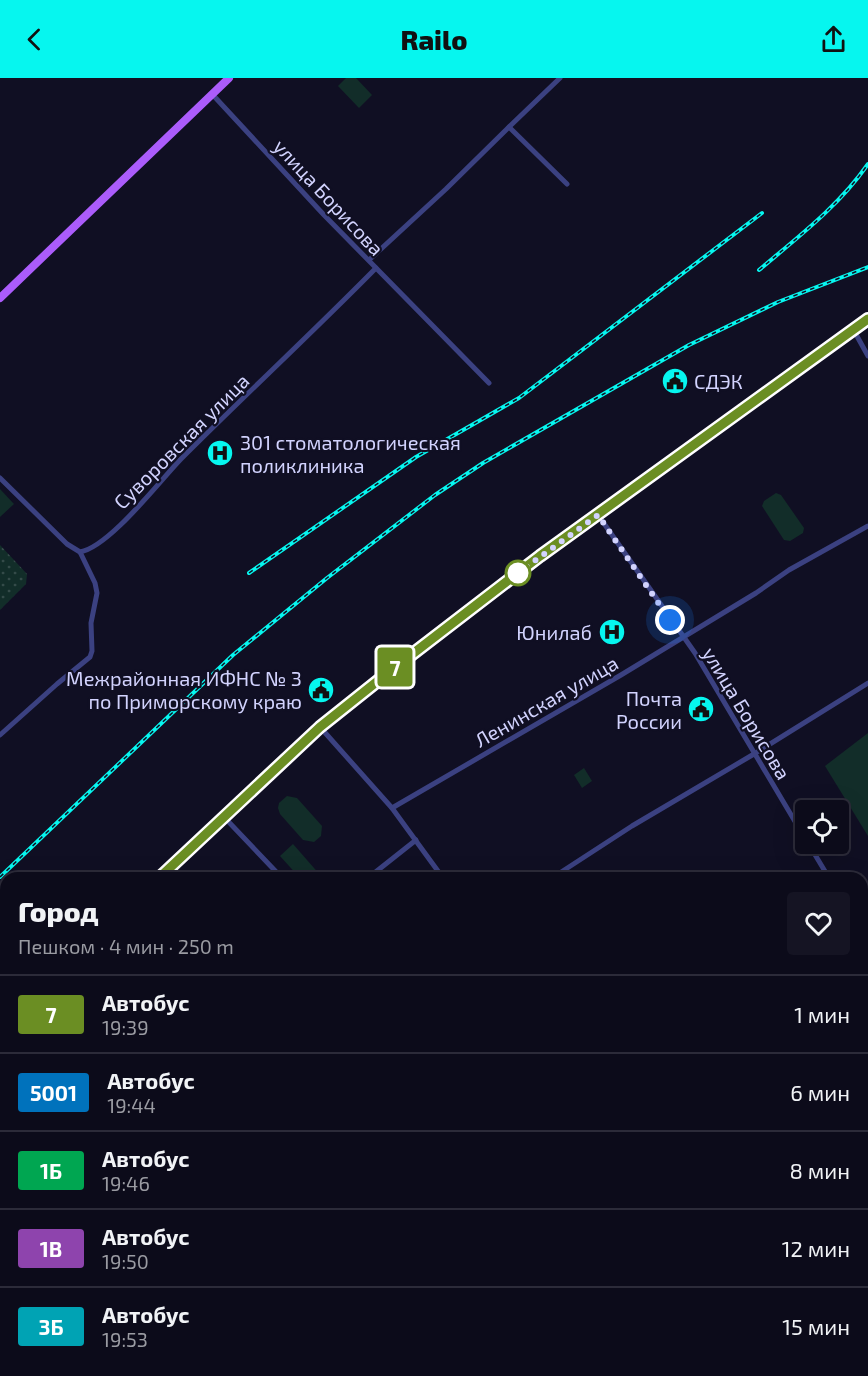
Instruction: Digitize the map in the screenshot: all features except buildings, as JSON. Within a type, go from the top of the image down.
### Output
[{"type":"main road","points":[[0,298],[229,78]]},
{"type":"main road","points":[[165,872],[320,727],[458,618],[868,319]]},
{"type":"street","points":[[369,260],[560,78]]},
{"type":"street","name":"улица Борисова","points":[[212,94],[376,268],[489,383]]},
{"type":"street","points":[[508,127],[567,184]]},
{"type":"street","name":"Суворовская улица","points":[[80,552],[97,544],[123,522],[180,461],[376,268]]},
{"type":"street","points":[[853,329],[868,356]]},
{"type":"street","points":[[0,478],[67,544],[80,552],[95,583],[97,593],[91,623],[92,651],[90,657],[0,735]]},
{"type":"street","name":"улица Борисова","points":[[598,515],[694,653],[795,821]]},
{"type":"street","name":"Ленинская улица","points":[[392,808],[682,638],[789,570],[868,526]]},
{"type":"street","points":[[561,872],[682,795],[754,754],[868,683]]},
{"type":"street","points":[[320,727],[392,808],[438,872]]},
{"type":"street","points":[[224,817],[276,872]]},
{"type":"street","points":[[376,872],[416,840]]},
{"type":"street","name":"улица Борисова","points":[[815,854],[825,872]]},
{"type":"green space","points":[[346,78],[356,78],[372,95],[359,108],[338,86]]},
{"type":"green space","points":[[0,489],[14,504],[0,517]]},
{"type":"green space","points":[[776,493],[781,495],[804,528],[803,533],[790,541],[784,540],[762,506],[764,501]]},
{"type":"green space","points":[[0,545],[27,574],[26,584],[0,610]]},
{"type":"green space","points":[[868,733],[868,836],[849,805],[849,800],[846,800],[825,766]]},
{"type":"green space","points":[[584,768],[592,781],[582,788],[574,775]]},
{"type":"green space","points":[[287,796],[297,798],[322,826],[321,836],[314,842],[303,840],[280,814],[279,803]]},
{"type":"green space","points":[[293,844],[318,872],[294,872],[280,856]]},
{"type":"railway","points":[[759,270],[831,207],[868,164]]},
{"type":"railway","points":[[249,573],[416,457],[519,398],[762,213]]},
{"type":"railway","points":[[5,872],[233,655],[327,578],[435,495],[483,463],[689,345],[778,302],[868,267]]},
{"type":"bus line","name":"7","points":[[165,872],[320,727],[361,694],[540,556],[868,319]]},
{"type":"place","name":"СДЭК","points":[[675,381]]},
{"type":"place","name":"301 стоматологическая поликлиника","points":[[220,453]]},
{"type":"place","name":"Юнилаб","points":[[612,632]]},
{"type":"place","name":"Межрайонная ИФНС № 3 по Приморскому краю","points":[[321,690]]},
{"type":"place","name":"Почта России","points":[[701,709]]},
{"type":"route","points":[[518,573],[598,515],[670,620]]}]
